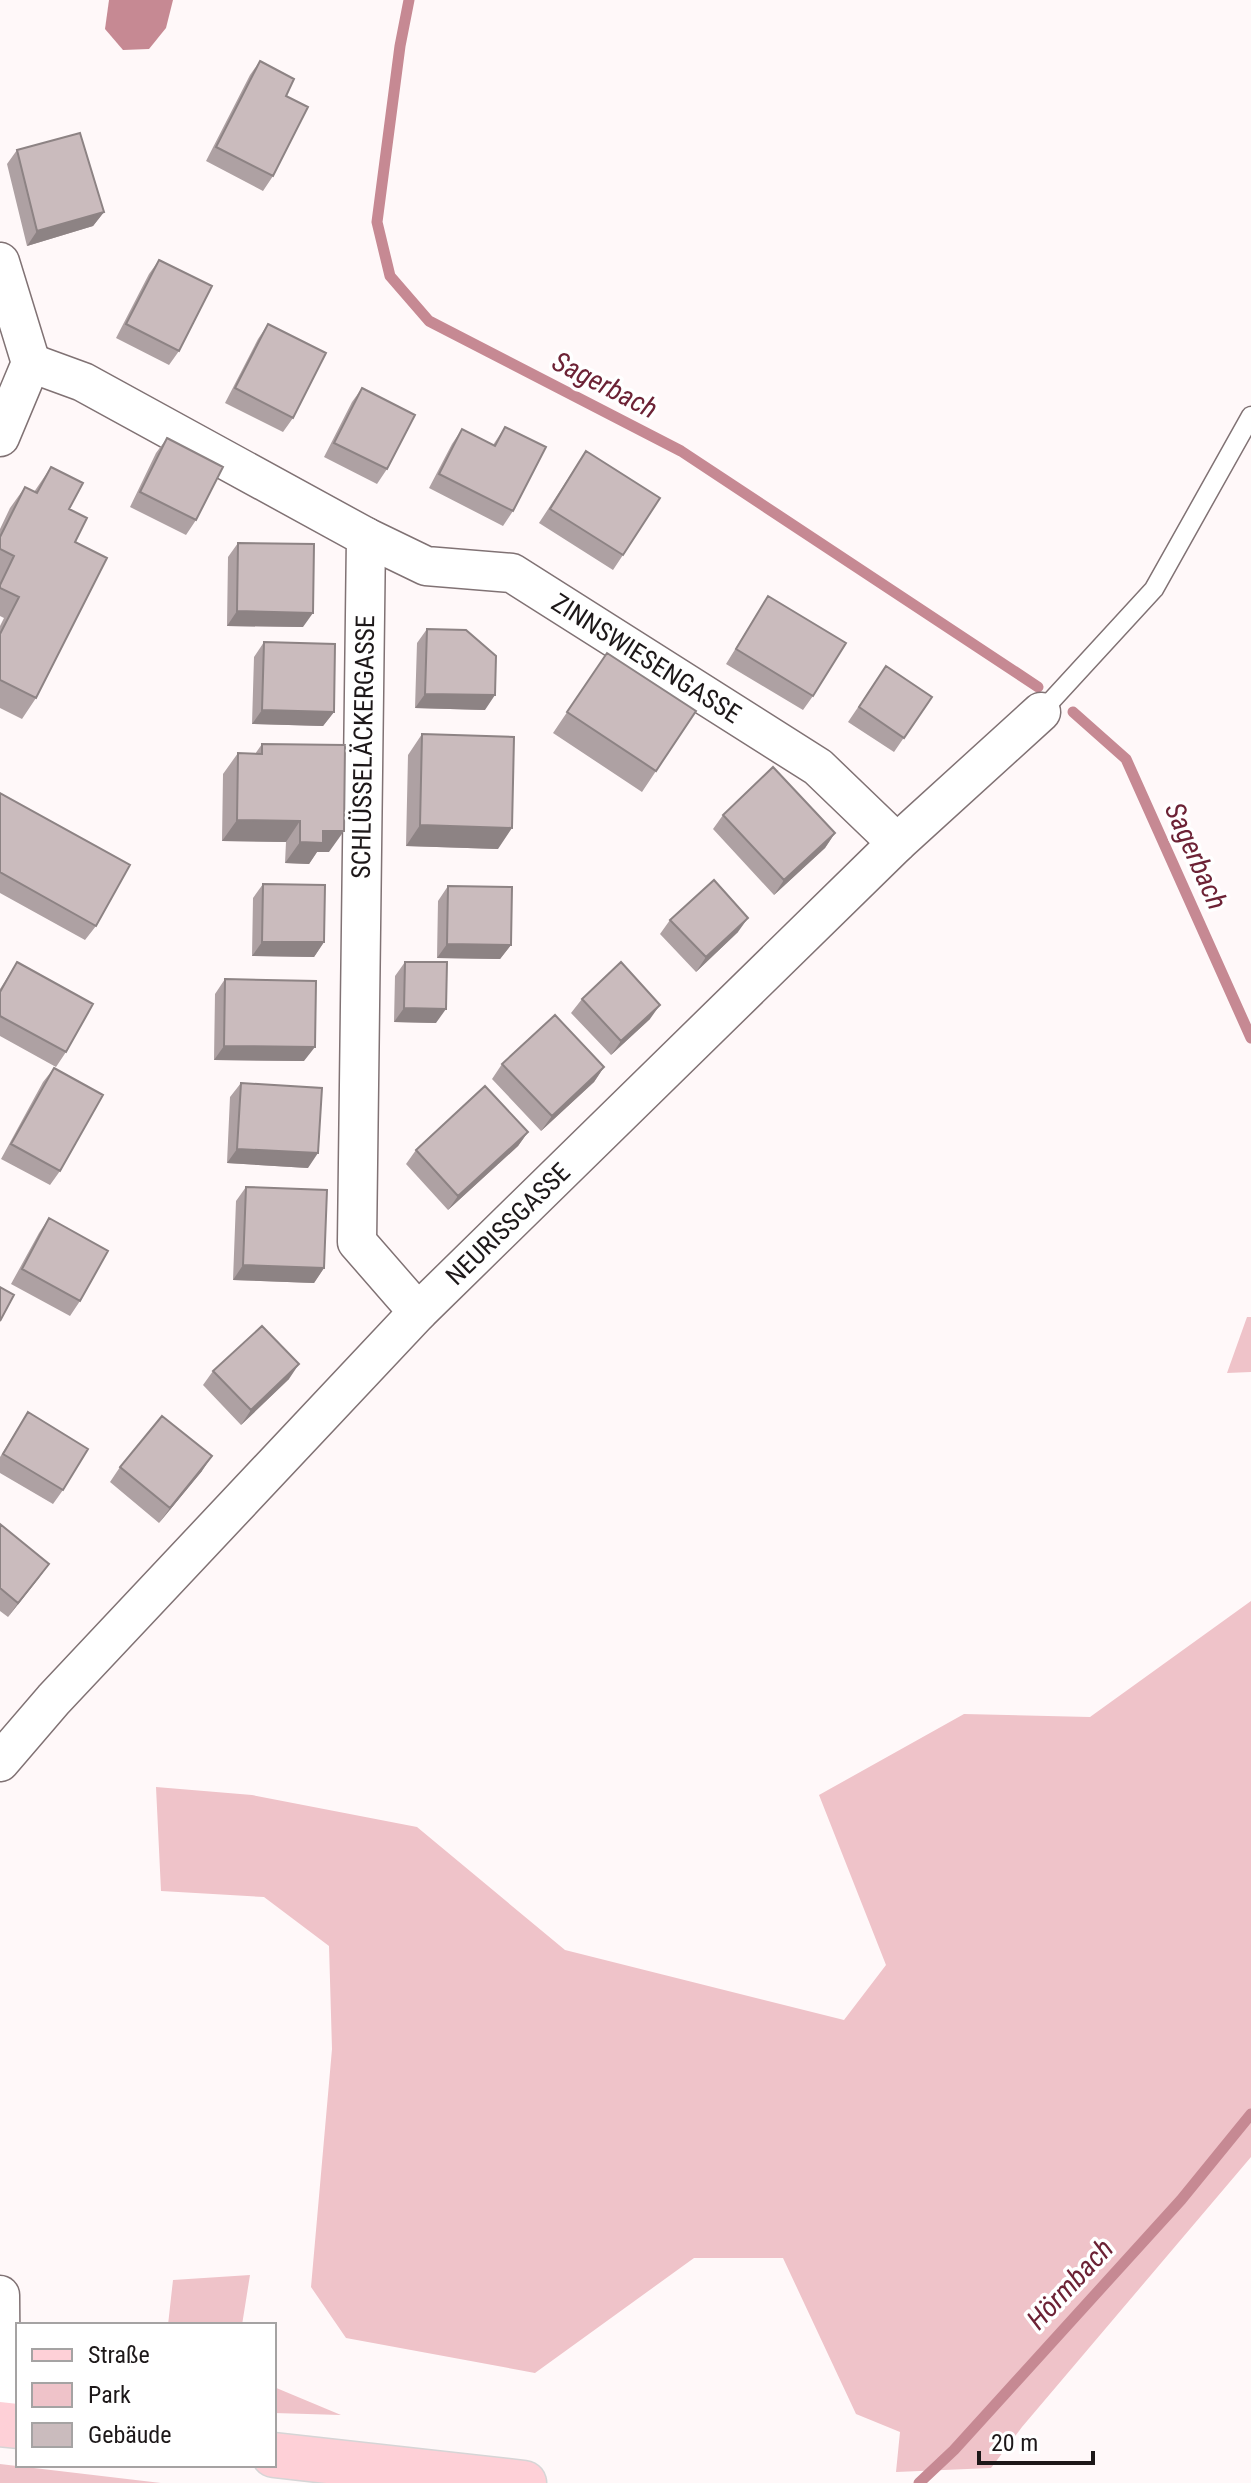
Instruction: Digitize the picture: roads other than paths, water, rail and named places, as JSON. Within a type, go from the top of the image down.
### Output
[{"type":"main road","points":[[276,2455],[509,2482]]},
{"type":"street","points":[[0,262],[31,363],[0,437]]},
{"type":"street","points":[[31,363],[83,382],[366,537]]},
{"type":"street","name":"ZINNSWIESENGASSE","points":[[366,537],[426,566],[512,573],[818,767],[897,843]]},
{"type":"street","name":"SCHLÜSSELÄCKERGASSE","points":[[366,537],[357,1242],[418,1312]]},
{"type":"street","name":"NEURISSGASSE","points":[[0,1762],[54,1699],[418,1312],[897,843],[1041,712]]},
{"type":"street","points":[[0,2295],[6,2425]]},
{"type":"lane","points":[[1041,712],[1154,589],[1251,416]]},
{"type":"waterway","name":"Sagerbach","points":[[409,0],[377,222],[390,276],[429,321],[681,451],[1038,687]]},
{"type":"waterway","name":"Sagerbach","points":[[1073,712],[1126,759],[1251,1038]]},
{"type":"waterway","name":"Hörmbach","points":[[919,2483],[954,2450],[1181,2200],[1251,2114]]}]
